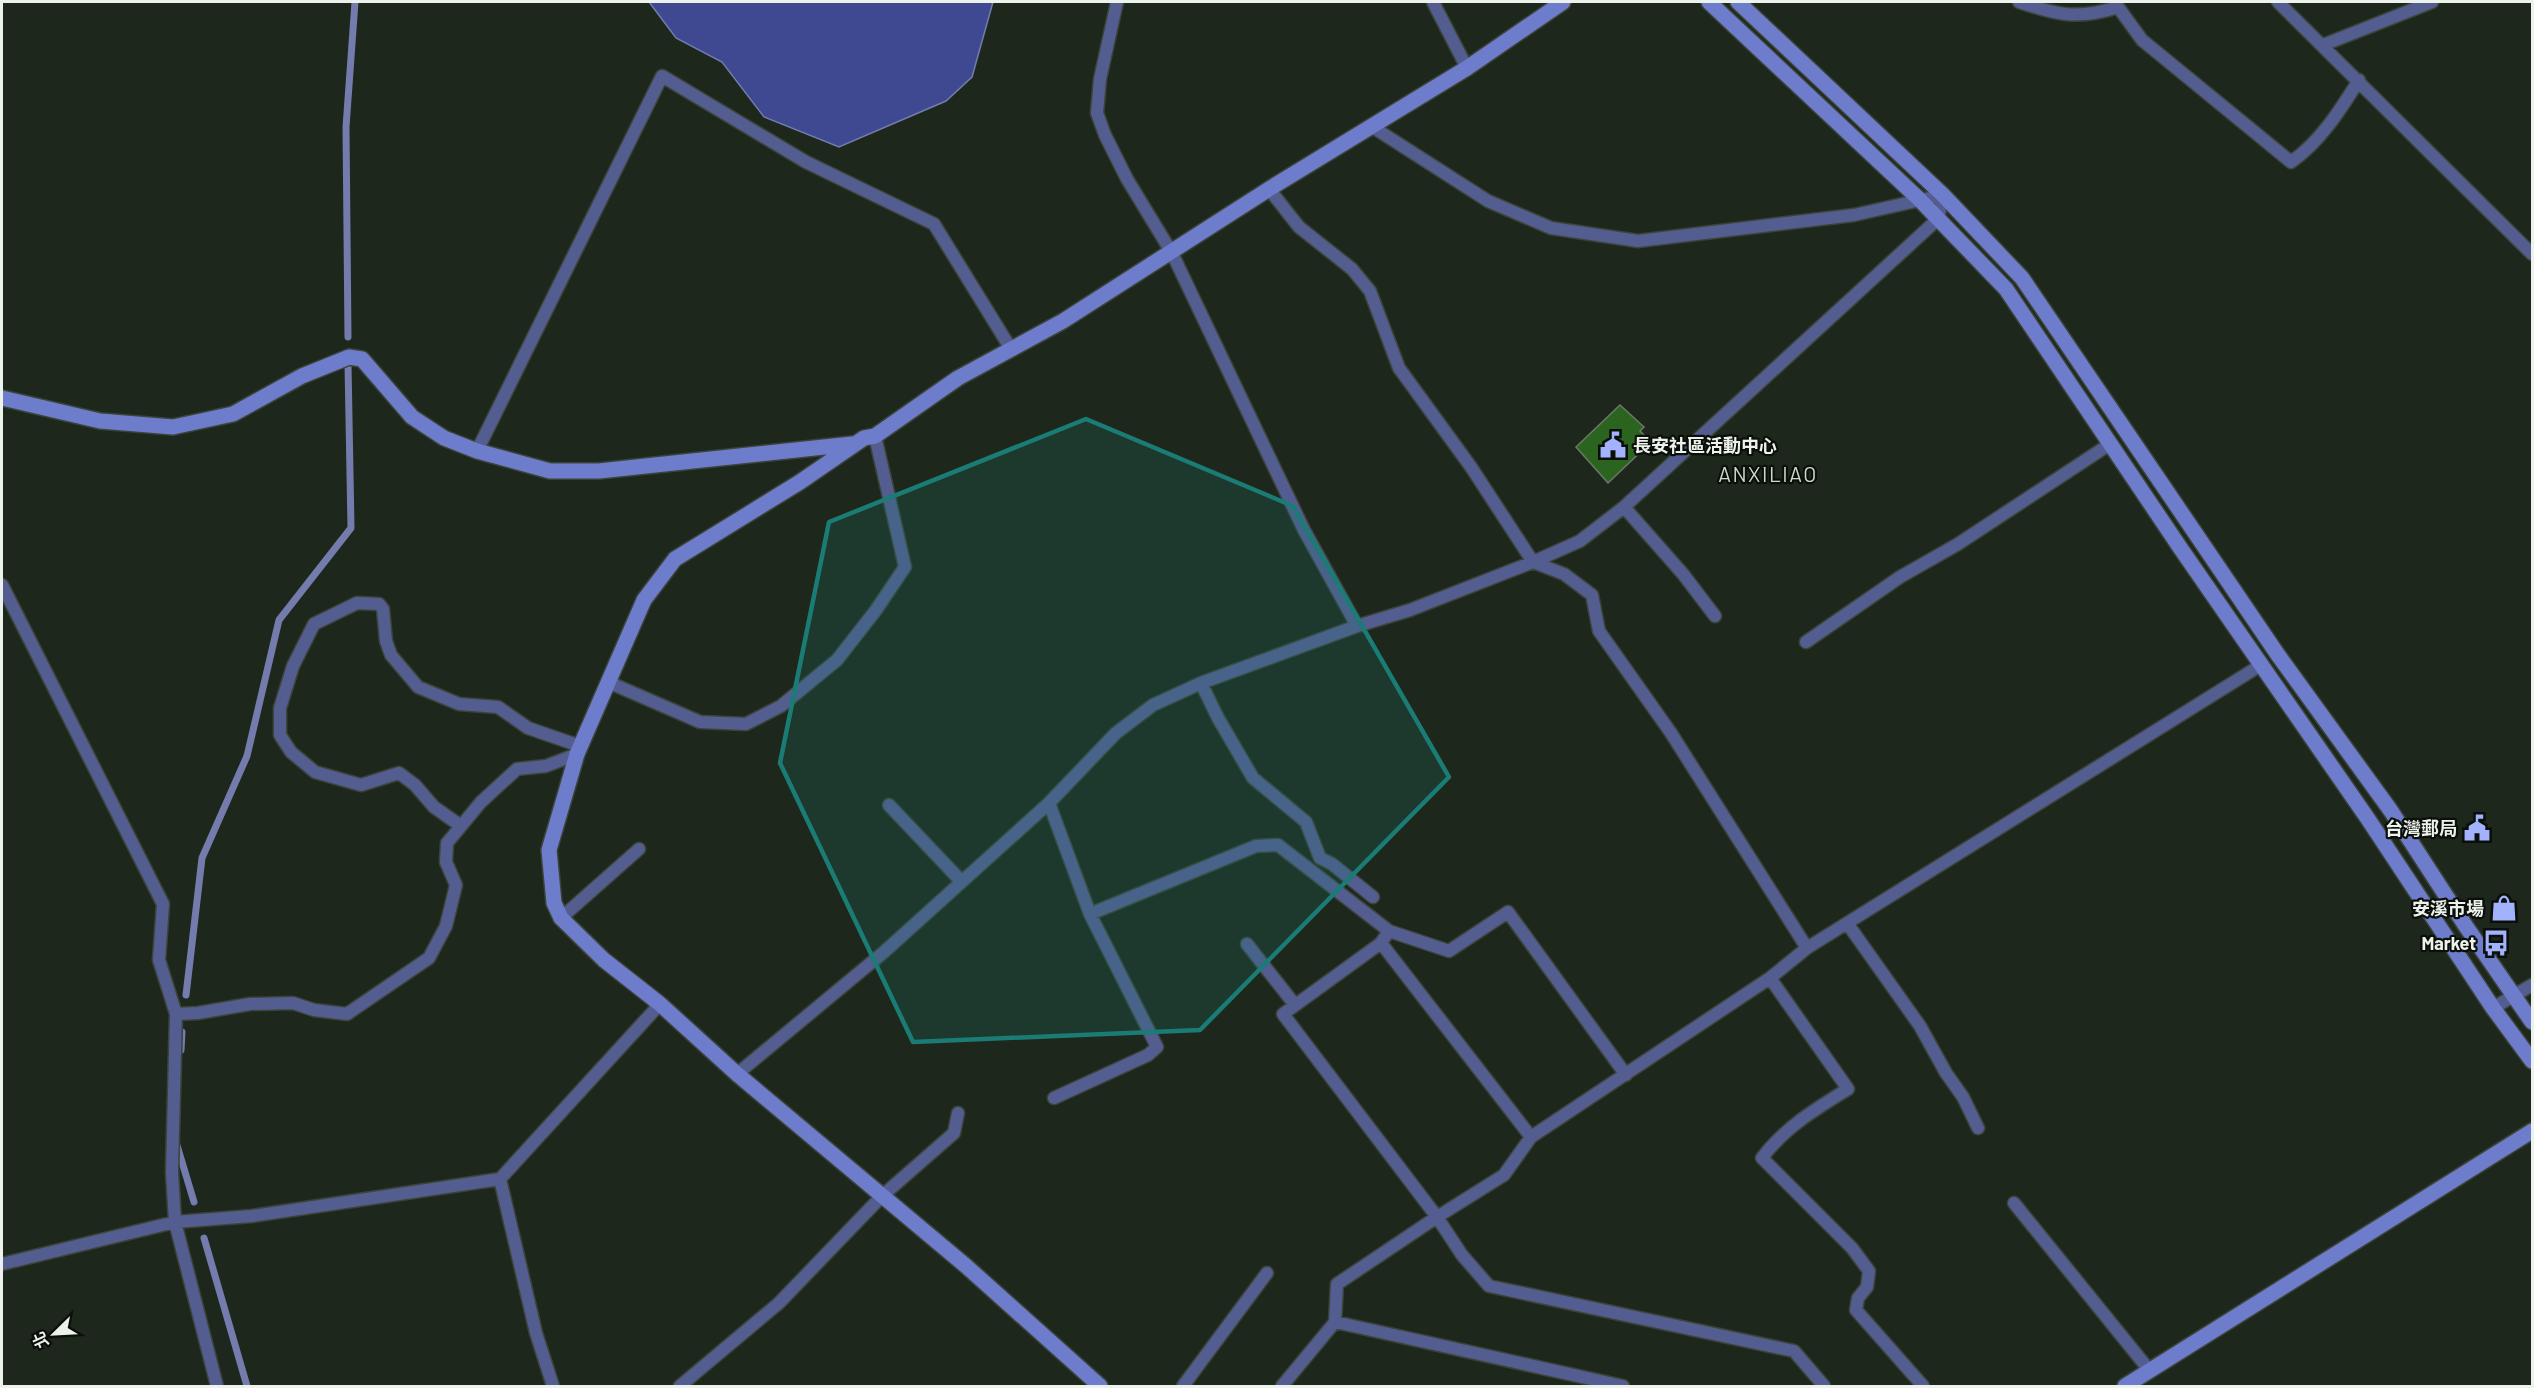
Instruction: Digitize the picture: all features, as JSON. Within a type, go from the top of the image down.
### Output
[{"type":"street","points":[[1100,1386],[966,1266],[737,1074],[660,1004],[604,960],[561,918],[554,903],[549,850],[578,750],[644,600],[675,559],[800,482],[855,443],[875,436],[958,378],[1063,321],[1269,189],[1467,68],[1563,2]]},
{"type":"street","points":[[1709,2],[1919,199],[2006,289],[2368,819],[2493,1008],[2532,1061]]},
{"type":"street","points":[[1738,2],[1943,195],[2022,278],[2278,655],[2391,811],[2532,1022]]},
{"type":"street","points":[[2,398],[100,421],[173,427],[233,414],[302,376],[349,357],[362,359],[412,417],[444,438],[477,451],[550,471],[600,471],[855,443]]},
{"type":"street","points":[[2125,1386],[2532,1131]]},
{"type":"lane","points":[[1117,2],[1100,79],[1097,112],[1105,135],[1127,179],[1172,253],[1304,530],[1357,626]]},
{"type":"lane","points":[[1433,2],[1467,68]]},
{"type":"lane","points":[[2019,2],[2054,14],[2093,15],[2119,4],[2142,40],[2291,162],[2303,154],[2340,111],[2359,80]]},
{"type":"lane","points":[[2278,2],[2532,254]]},
{"type":"lane","points":[[2323,45],[2432,2]]},
{"type":"lane","points":[[477,451],[662,76],[806,162],[934,224],[1011,349]]},
{"type":"lane","points":[[737,1074],[884,952],[1049,803],[1116,733],[1153,705],[1201,683],[1357,626],[1410,610],[1533,562],[1580,540],[1624,507],[1938,219],[1943,195],[1854,215],[1638,241],[1551,228],[1488,201],[1371,126]]},
{"type":"lane","points":[[1269,189],[1299,227],[1352,269],[1370,291],[1399,368],[1472,467],[1533,562],[1564,574],[1592,595],[1599,631],[1671,732],[1807,948]]},
{"type":"lane","points":[[608,682],[700,722],[746,724],[782,706],[837,660],[876,610],[905,567],[875,436]]},
{"type":"lane","points":[[1806,642],[1900,577],[1958,544],[2110,444]]},
{"type":"lane","points":[[1624,507],[1683,574],[1715,616]]},
{"type":"lane","points":[[2,585],[163,904],[159,960],[176,1014],[172,1172],[175,1222],[217,1386]]},
{"type":"lane","points":[[461,826],[434,807],[415,785],[399,773],[361,785],[315,772],[291,752],[280,735],[280,708],[293,666],[314,624],[357,603],[378,604],[383,609],[386,641],[391,656],[418,687],[459,704],[498,707],[528,728],[578,750]]},
{"type":"lane","points":[[1282,1386],[1335,1322],[1337,1284],[1437,1216],[1504,1175],[1531,1137],[1770,978],[1807,948],[2261,665]]},
{"type":"lane","points":[[1201,683],[1218,718],[1253,778],[1306,822],[1320,858],[1332,864],[1373,897]]},
{"type":"lane","points":[[176,1014],[250,1005],[294,1003],[314,1010],[347,1014],[429,958],[446,926],[456,885],[447,862],[447,843],[481,802],[518,769],[546,766],[578,750]]},
{"type":"lane","points":[[1049,803],[1090,914],[1157,1047],[1148,1055],[1053,1098]]},
{"type":"lane","points":[[889,806],[961,881]]},
{"type":"lane","points":[[1090,914],[1256,846],[1278,844],[1389,931],[1449,951],[1508,912],[1626,1075]]},
{"type":"lane","points":[[561,918],[639,849]]},
{"type":"lane","points":[[1847,923],[1920,1026],[1946,1073],[1963,1097],[1978,1128]]},
{"type":"lane","points":[[1389,931],[1381,943],[1283,1014],[1437,1216],[1462,1255],[1489,1286],[1794,1351],[1824,1386]]},
{"type":"lane","points":[[1381,943],[1531,1137]]},
{"type":"lane","points":[[1247,944],[1295,1005]]},
{"type":"lane","points":[[1770,978],[1848,1089],[1794,1125],[1769,1148],[1762,1158],[1852,1248],[1869,1271],[1867,1287],[1858,1298],[1856,1310],[1923,1386]]},
{"type":"lane","points":[[2493,1008],[2532,985]]},
{"type":"lane","points":[[2,1264],[175,1222],[252,1216],[500,1179],[660,1004]]},
{"type":"lane","points":[[680,1386],[779,1303],[882,1196],[954,1133],[958,1113]]},
{"type":"lane","points":[[500,1179],[536,1332],[553,1386]]},
{"type":"lane","points":[[2014,1203],[2150,1371]]},
{"type":"lane","points":[[1183,1386],[1267,1273]]},
{"type":"lane","points":[[1335,1322],[1623,1386]]},
{"type":"highlighted area","points":[[1086,419],[1293,506],[1449,777],[1200,1030],[913,1042],[780,763],[829,522]]},
{"type":"water","points":[[649,2],[993,2],[972,77],[946,101],[839,147],[764,117],[722,62],[676,38]]},
{"type":"building","name":"長安社區活動中心","points":[[1620,405],[1644,427],[1640,431],[1651,442],[1608,483],[1576,447]]},
{"type":"waterway","points":[[348,337],[346,127],[355,2]]},
{"type":"waterway","points":[[186,995],[202,858],[247,756],[279,620],[351,528],[348,364]]},
{"type":"waterway","points":[[181,1050],[182,1032]]},
{"type":"waterway","points":[[176,1142],[194,1202]]},
{"type":"waterway","points":[[204,1238],[247,1386]]},
{"type":"place","name":"長安社區活動中心","points":[[1613,445]]},
{"type":"place","name":"台灣郵局","points":[[2477,828]]},
{"type":"place","name":"安溪市場","points":[[2504,908]]},
{"type":"place","name":"Market","points":[[2496,943]]},
{"type":"district","name":"ANXILIAO","points":[[1768,473]]}]
